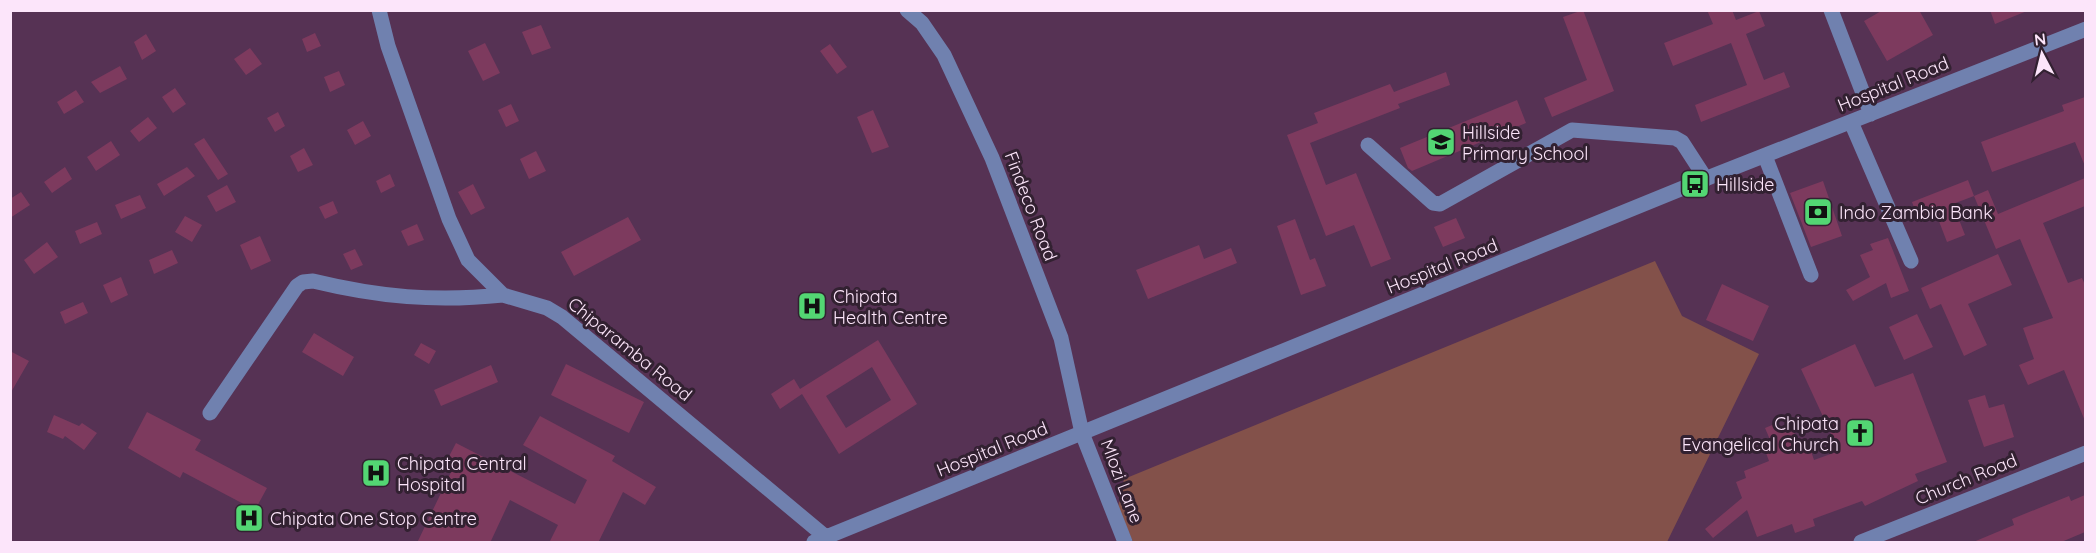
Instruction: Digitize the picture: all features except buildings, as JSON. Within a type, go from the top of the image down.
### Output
[{"type":"street","name":"Chiparamba Road","points":[[379,10],[388,46],[449,219],[468,260],[503,295],[547,308],[562,317],[820,540]]},
{"type":"street","name":"Findeco Road","points":[[907,10],[921,23],[944,55],[992,158],[1061,338],[1082,433]]},
{"type":"street","points":[[1831,10],[1871,114]]},
{"type":"street","name":"Hospital Road","points":[[820,540],[1706,179],[2085,29]]},
{"type":"street","points":[[1851,122],[1911,261]]},
{"type":"street","points":[[1368,145],[1433,203],[1440,204],[1446,203],[1572,130],[1675,138],[1682,142],[1706,179]]},
{"type":"street","points":[[1765,156],[1811,275]]},
{"type":"street","points":[[210,413],[297,286],[303,282],[313,281],[378,295],[420,299],[503,295]]},
{"type":"street","name":"Mlozi Lane","points":[[1082,433],[1125,543]]},
{"type":"street","name":"Church Road","points":[[1861,543],[2085,453]]},
{"type":"shaded area","points":[[1655,261],[1682,316],[1759,354],[1667,542],[1133,542],[1118,507],[1124,479]]},
{"type":"place","name":"Hillside Primary School","points":[[1441,142]]},
{"type":"place","name":"Hillside","points":[[1695,184]]},
{"type":"place","name":"Indo Zambia Bank","points":[[1818,212]]},
{"type":"place","name":"Chipata Health Centre","points":[[812,306]]},
{"type":"place","name":"Chipata Evangelical Church","points":[[1860,433]]},
{"type":"place","name":"Chipata Central Hospital","points":[[376,473]]},
{"type":"place","name":"Chipata One Stop Centre","points":[[249,518]]}]
